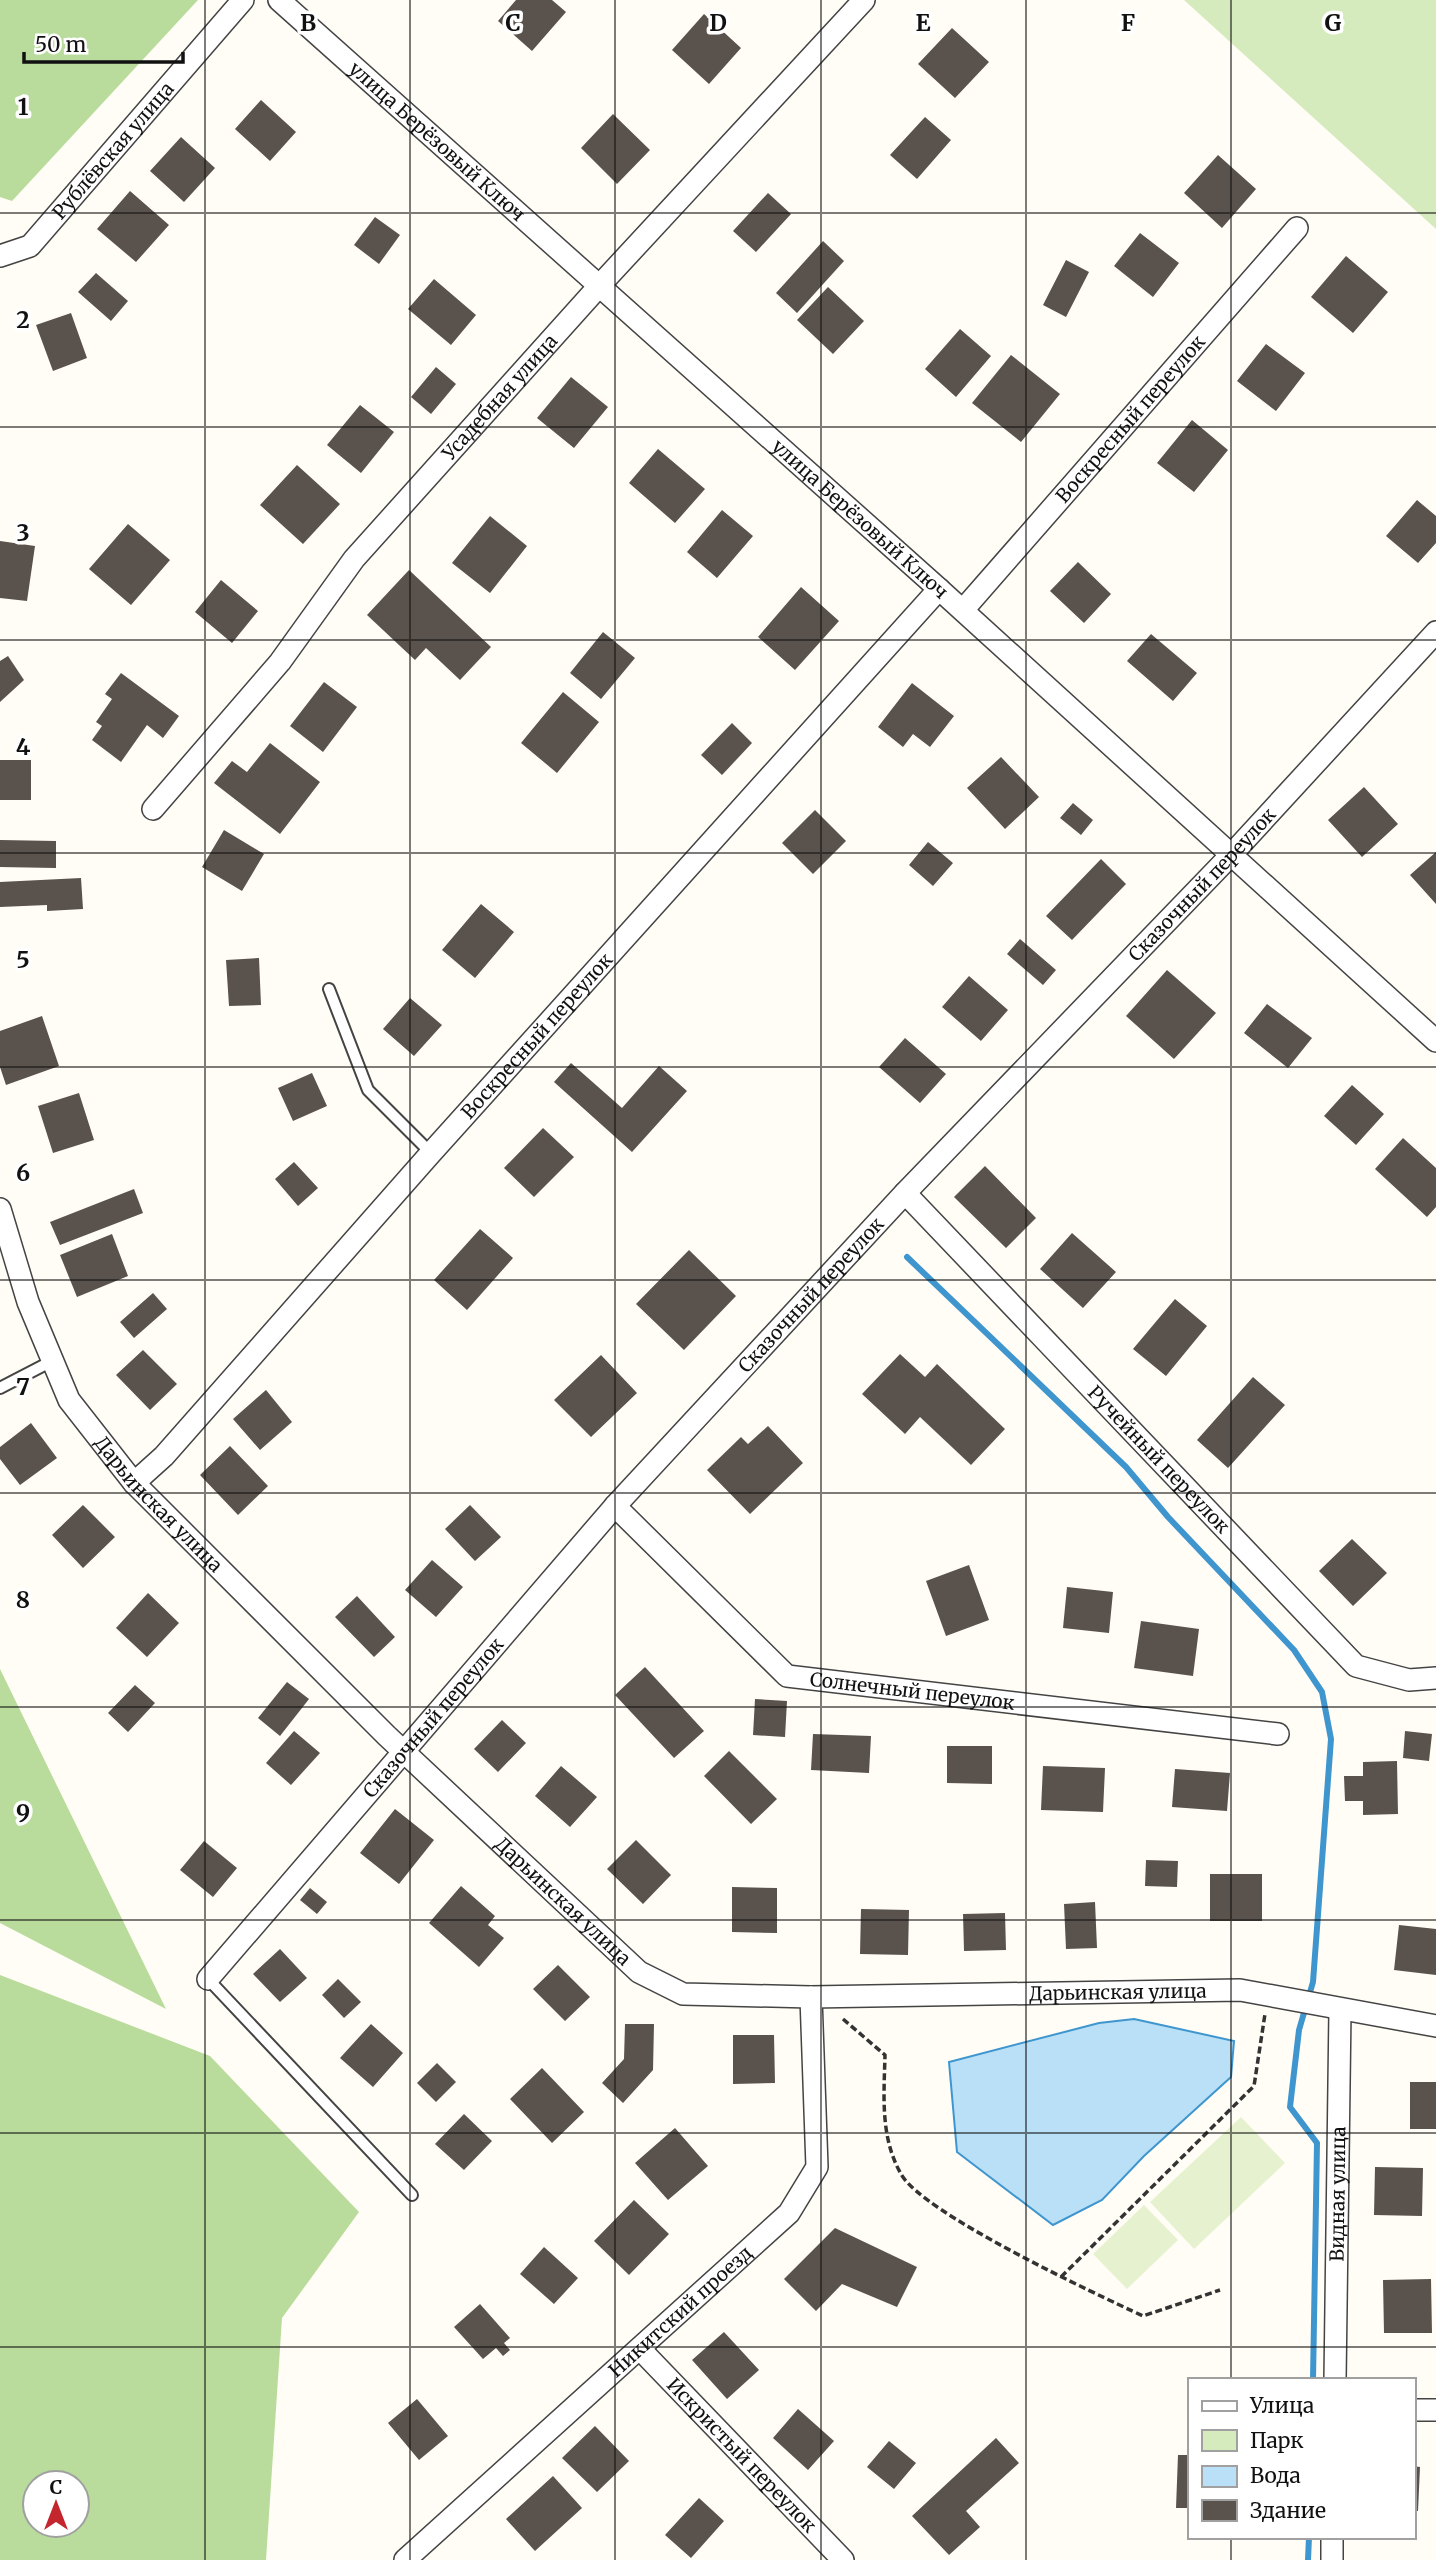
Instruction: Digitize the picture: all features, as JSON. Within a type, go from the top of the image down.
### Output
[{"type":"street","name":"Рублёвская улица","points":[[0,256],[30,246],[243,0]]},
{"type":"street","name":"улица Берёзовый Ключ","points":[[279,0],[963,610],[1436,1041]]},
{"type":"street","name":"Усадебная улица","points":[[153,809],[280,662],[354,559],[600,285],[864,0]]},
{"type":"street","name":"Воскресный переулок","points":[[963,610],[1297,228]]},
{"type":"street","name":"Воскресный переулок","points":[[134,1483],[164,1456],[431,1153],[939,589]]},
{"type":"street","name":"Сказочный переулок","points":[[208,1979],[615,1506],[905,1194],[1231,855],[1436,632]]},
{"type":"street","name":"Ручейный переулок","points":[[905,1194],[1356,1666],[1409,1680],[1436,1678]]},
{"type":"street","name":"Дарьинская улица","points":[[0,1209],[28,1302],[69,1400],[134,1483],[404,1751],[639,1972],[683,1994],[811,1997],[1240,1990],[1436,2026]]},
{"type":"street","name":"Солнечный переулок","points":[[615,1506],[788,1676],[1278,1734]]},
{"type":"street","name":"Никитский проезд","points":[[405,2560],[789,2213],[817,2167],[811,1997]]},
{"type":"street","name":"Видная улица","points":[[1335,2378],[1340,2010]]},
{"type":"street","name":"Искристый переулок","points":[[640,2350],[843,2560]]},
{"type":"street","points":[[1415,2410],[1436,2410]]},
{"type":"street","points":[[1332,2539],[1332,2560]]},
{"type":"lane","points":[[329,989],[368,1090],[431,1153]]},
{"type":"lane","points":[[0,1388],[52,1361]]},
{"type":"lane","points":[[208,1979],[412,2196]]},
{"type":"path","points":[[844,1996],[842,2018],[885,2055],[883,2127],[901,2176],[936,2207],[1061,2277],[1143,2316],[1220,2290]]},
{"type":"path","points":[[1061,2277],[1254,2086],[1268,1996]]},
{"type":"green space","points":[[0,0],[198,0],[12,201],[0,197]]},
{"type":"green space","points":[[1184,0],[1436,0],[1436,229]]},
{"type":"green space","points":[[0,1669],[166,2009],[0,1923]]},
{"type":"green space","points":[[0,1975],[210,2056],[359,2212],[282,2318],[266,2560],[0,2560]]},
{"type":"green space","points":[[1241,2117],[1285,2163],[1194,2249],[1150,2202]]},
{"type":"green space","points":[[1144,2205],[1178,2240],[1127,2289],[1093,2254]]},
{"type":"water","points":[[1134,2019],[1234,2041],[1231,2077],[1144,2156],[1102,2200],[1053,2225],[957,2152],[949,2062],[1099,2023]]},
{"type":"building","points":[[516,0],[552,0],[566,12],[532,51],[498,21]]},
{"type":"building","points":[[704,14],[741,48],[709,84],[672,50]]},
{"type":"building","points":[[952,28],[989,62],[955,98],[918,64]]},
{"type":"building","points":[[261,100],[296,132],[270,161],[235,129]]},
{"type":"building","points":[[613,114],[650,150],[617,184],[581,148]]},
{"type":"building","points":[[925,117],[951,140],[917,179],[890,155]]},
{"type":"building","points":[[181,137],[215,168],[184,202],[150,171]]},
{"type":"building","points":[[1218,155],[1256,189],[1222,228],[1184,193]]},
{"type":"building","points":[[130,191],[169,225],[136,262],[97,229]]},
{"type":"building","points":[[768,193],[791,214],[756,252],[733,231]]},
{"type":"building","points":[[375,217],[400,235],[379,264],[354,245]]},
{"type":"building","points":[[1140,233],[1179,263],[1153,297],[1114,266]]},
{"type":"building","points":[[823,241],[844,261],[797,313],[776,293]]},
{"type":"building","points":[[1346,256],[1388,292],[1353,333],[1311,297]]},
{"type":"building","points":[[1066,260],[1089,272],[1066,317],[1043,305]]},
{"type":"building","points":[[96,273],[128,301],[111,321],[78,292]]},
{"type":"building","points":[[434,279],[476,315],[451,345],[408,309]]},
{"type":"building","points":[[828,287],[864,321],[833,354],[797,320]]},
{"type":"building","points":[[71,313],[87,358],[53,371],[36,325]]},
{"type":"building","points":[[960,329],[991,356],[956,397],[925,369]]},
{"type":"building","points":[[1266,344],[1305,373],[1276,411],[1237,381]]},
{"type":"building","points":[[1011,355],[1060,394],[1021,442],[972,403]]},
{"type":"building","points":[[436,367],[456,384],[431,414],[411,397]]},
{"type":"building","points":[[571,377],[608,407],[574,448],[537,418]]},
{"type":"building","points":[[360,405],[394,432],[361,473],[327,445]]},
{"type":"building","points":[[1192,420],[1228,450],[1194,492],[1157,463]]},
{"type":"building","points":[[658,449],[705,489],[675,523],[629,483]]},
{"type":"building","points":[[297,465],[340,504],[303,544],[260,505]]},
{"type":"building","points":[[1417,500],[1436,516],[1436,543],[1418,563],[1386,536]]},
{"type":"building","points":[[722,510],[753,536],[717,578],[687,552]]},
{"type":"building","points":[[490,516],[527,546],[490,593],[452,563]]},
{"type":"building","points":[[128,524],[170,560],[131,605],[89,569]]},
{"type":"building","points":[[0,541],[35,546],[27,601],[0,598]]},
{"type":"building","points":[[1078,562],[1111,594],[1084,623],[1050,591]]},
{"type":"building","points":[[409,570],[491,647],[460,680],[426,648],[415,660],[367,615]]},
{"type":"building","points":[[221,580],[258,611],[232,643],[195,612]]},
{"type":"building","points":[[801,587],[839,621],[795,670],[758,637]]},
{"type":"building","points":[[603,632],[635,658],[601,699],[570,673]]},
{"type":"building","points":[[1151,634],[1197,673],[1173,701],[1127,661]]},
{"type":"building","points":[[8,656],[24,680],[0,702],[0,661]]},
{"type":"building","points":[[121,673],[179,716],[163,738],[147,725],[121,762],[92,740],[102,726],[96,722],[112,699],[105,694]]},
{"type":"building","points":[[324,682],[357,707],[323,752],[290,726]]},
{"type":"building","points":[[912,683],[954,716],[930,747],[913,734],[903,747],[878,727]]},
{"type":"building","points":[[563,692],[599,722],[557,773],[521,743]]},
{"type":"building","points":[[732,723],[752,743],[722,775],[701,755]]},
{"type":"building","points":[[270,743],[320,782],[280,834],[214,783],[232,761],[247,772]]},
{"type":"building","points":[[1001,757],[1039,797],[1005,829],[967,788]]},
{"type":"building","points":[[0,760],[31,760],[31,800],[0,800]]},
{"type":"building","points":[[1364,787],[1398,824],[1362,857],[1328,820]]},
{"type":"building","points":[[1073,803],[1093,820],[1081,835],[1060,818]]},
{"type":"building","points":[[815,810],[846,841],[813,874],[782,843]]},
{"type":"building","points":[[224,830],[264,854],[242,891],[202,867]]},
{"type":"building","points":[[0,840],[56,841],[56,868],[0,867]]},
{"type":"building","points":[[928,842],[953,863],[933,886],[909,865]]},
{"type":"building","points":[[1436,852],[1436,904],[1410,875]]},
{"type":"building","points":[[1101,859],[1126,884],[1072,940],[1046,916]]},
{"type":"building","points":[[81,878],[83,909],[47,911],[47,905],[0,907],[0,882]]},
{"type":"building","points":[[481,904],[514,932],[475,978],[442,950]]},
{"type":"building","points":[[1020,939],[1056,970],[1043,985],[1007,954]]},
{"type":"building","points":[[259,958],[261,1005],[229,1006],[226,960]]},
{"type":"building","points":[[1167,970],[1216,1013],[1174,1059],[1126,1016]]},
{"type":"building","points":[[969,976],[1008,1010],[981,1041],[942,1007]]},
{"type":"building","points":[[410,998],[442,1025],[414,1056],[383,1029]]},
{"type":"building","points":[[1267,1004],[1312,1038],[1288,1068],[1244,1033]]},
{"type":"building","points":[[42,1016],[59,1066],[6,1085],[0,1067],[0,1031]]},
{"type":"building","points":[[905,1038],[946,1074],[920,1103],[879,1067]]},
{"type":"building","points":[[571,1063],[622,1108],[659,1066],[687,1091],[632,1152],[554,1082]]},
{"type":"building","points":[[312,1073],[327,1106],[293,1121],[278,1088]]},
{"type":"building","points":[[1352,1085],[1384,1114],[1356,1145],[1324,1116]]},
{"type":"building","points":[[79,1093],[94,1140],[53,1153],[38,1106]]},
{"type":"building","points":[[543,1128],[574,1157],[534,1197],[504,1168]]},
{"type":"building","points":[[1403,1138],[1436,1168],[1436,1207],[1427,1217],[1375,1169]]},
{"type":"building","points":[[294,1162],[318,1188],[298,1206],[275,1179]]},
{"type":"building","points":[[985,1166],[1036,1218],[1006,1248],[954,1197]]},
{"type":"building","points":[[134,1189],[143,1213],[60,1245],[50,1222]]},
{"type":"building","points":[[480,1229],[513,1258],[467,1310],[434,1280]]},
{"type":"building","points":[[1072,1233],[1116,1272],[1083,1308],[1040,1269]]},
{"type":"building","points":[[112,1234],[128,1276],[77,1297],[60,1255]]},
{"type":"building","points":[[689,1250],[736,1296],[684,1350],[636,1304]]},
{"type":"building","points":[[153,1293],[167,1309],[134,1338],[120,1322]]},
{"type":"building","points":[[1175,1299],[1207,1326],[1166,1376],[1133,1349]]},
{"type":"building","points":[[143,1350],[177,1384],[150,1410],[116,1375]]},
{"type":"building","points":[[900,1354],[925,1377],[937,1364],[1005,1429],[971,1465],[920,1417],[905,1434],[862,1394]]},
{"type":"building","points":[[601,1355],[637,1393],[591,1437],[554,1400]]},
{"type":"building","points":[[1253,1377],[1285,1405],[1228,1468],[1197,1440]]},
{"type":"building","points":[[266,1390],[292,1422],[260,1450],[233,1419]]},
{"type":"building","points":[[31,1423],[57,1458],[20,1485],[0,1459],[0,1447]]},
{"type":"building","points":[[768,1426],[803,1463],[750,1514],[707,1470],[741,1437],[748,1444]]},
{"type":"building","points":[[230,1446],[268,1486],[238,1515],[200,1475]]},
{"type":"building","points":[[83,1505],[115,1537],[83,1568],[52,1535]]},
{"type":"building","points":[[470,1505],[501,1537],[475,1561],[445,1529]]},
{"type":"building","points":[[1352,1539],[1387,1573],[1353,1606],[1319,1571]]},
{"type":"building","points":[[432,1560],[463,1587],[436,1617],[405,1590]]},
{"type":"building","points":[[969,1565],[989,1620],[946,1636],[926,1581]]},
{"type":"building","points":[[1067,1587],[1113,1592],[1109,1633],[1063,1628]]},
{"type":"building","points":[[148,1593],[179,1623],[147,1657],[116,1628]]},
{"type":"building","points":[[357,1596],[395,1637],[374,1657],[335,1617]]},
{"type":"building","points":[[1141,1621],[1199,1629],[1193,1676],[1134,1668]]},
{"type":"building","points":[[645,1667],[704,1731],[674,1758],[615,1695]]},
{"type":"building","points":[[287,1682],[309,1699],[280,1736],[258,1718]]},
{"type":"building","points":[[135,1685],[155,1703],[128,1732],[108,1713]]},
{"type":"building","points":[[755,1699],[787,1701],[785,1737],[753,1735]]},
{"type":"building","points":[[502,1720],[526,1743],[498,1772],[474,1749]]},
{"type":"building","points":[[294,1731],[320,1753],[291,1785],[266,1763]]},
{"type":"building","points":[[1405,1731],[1432,1734],[1429,1761],[1403,1758]]},
{"type":"building","points":[[813,1734],[871,1736],[869,1773],[811,1770]]},
{"type":"building","points":[[947,1746],[992,1746],[992,1784],[947,1783]]},
{"type":"building","points":[[729,1751],[777,1799],[751,1824],[704,1776]]},
{"type":"building","points":[[1397,1761],[1398,1814],[1363,1815],[1363,1801],[1345,1801],[1344,1776],[1363,1776],[1363,1762]]},
{"type":"building","points":[[561,1766],[597,1797],[570,1827],[535,1796]]},
{"type":"building","points":[[1043,1766],[1105,1768],[1103,1812],[1041,1810]]},
{"type":"building","points":[[1175,1769],[1230,1773],[1227,1811],[1172,1807]]},
{"type":"building","points":[[395,1809],[434,1840],[399,1884],[360,1853]]},
{"type":"building","points":[[636,1840],[671,1875],[643,1904],[607,1869]]},
{"type":"building","points":[[204,1841],[237,1868],[213,1897],[180,1870]]},
{"type":"building","points":[[1146,1860],[1178,1861],[1177,1887],[1145,1886]]},
{"type":"building","points":[[1210,1874],[1262,1874],[1262,1921],[1210,1921]]},
{"type":"building","points":[[461,1886],[495,1916],[488,1925],[504,1938],[479,1967],[429,1923]]},
{"type":"building","points":[[732,1887],[777,1888],[777,1933],[732,1932]]},
{"type":"building","points":[[310,1888],[327,1902],[317,1914],[300,1900]]},
{"type":"building","points":[[1095,1902],[1097,1948],[1066,1949],[1064,1904]]},
{"type":"building","points":[[861,1909],[909,1910],[908,1955],[860,1954]]},
{"type":"building","points":[[1005,1913],[1006,1950],[964,1951],[963,1914]]},
{"type":"building","points":[[1399,1925],[1436,1929],[1436,1975],[1394,1970]]},
{"type":"building","points":[[280,1949],[307,1978],[280,2002],[253,1974]]},
{"type":"building","points":[[558,1965],[590,1997],[565,2021],[533,1989]]},
{"type":"building","points":[[338,1979],[361,2002],[344,2018],[322,1995]]},
{"type":"building","points":[[371,2024],[403,2053],[373,2087],[340,2058]]},
{"type":"building","points":[[625,2024],[654,2024],[653,2070],[623,2103],[602,2083],[624,2059]]},
{"type":"building","points":[[733,2035],[774,2035],[775,2083],[733,2084]]},
{"type":"building","points":[[437,2063],[456,2082],[436,2102],[417,2083]]},
{"type":"building","points":[[542,2068],[584,2112],[552,2143],[510,2099]]},
{"type":"building","points":[[1410,2082],[1436,2082],[1436,2129],[1410,2129]]},
{"type":"building","points":[[464,2114],[492,2141],[464,2170],[435,2144]]},
{"type":"building","points":[[675,2128],[708,2166],[668,2200],[635,2163]]},
{"type":"building","points":[[1375,2167],[1423,2168],[1422,2216],[1374,2215]]},
{"type":"building","points":[[634,2200],[669,2234],[629,2275],[594,2241]]},
{"type":"building","points":[[835,2228],[917,2267],[897,2307],[842,2284],[816,2311],[784,2279]]},
{"type":"building","points":[[544,2247],[578,2278],[554,2304],[520,2274]]},
{"type":"building","points":[[1431,2279],[1432,2333],[1384,2333],[1383,2280]]},
{"type":"building","points":[[480,2304],[510,2338],[504,2343],[510,2350],[503,2356],[496,2348],[483,2359],[454,2327]]},
{"type":"building","points":[[724,2332],[759,2370],[727,2399],[692,2360]]},
{"type":"building","points":[[417,2399],[448,2436],[419,2460],[388,2423]]},
{"type":"building","points":[[798,2409],[834,2441],[808,2470],[773,2438]]},
{"type":"building","points":[[595,2426],[629,2461],[597,2492],[562,2458]]},
{"type":"building","points":[[996,2438],[1019,2463],[966,2511],[980,2527],[949,2555],[912,2516]]},
{"type":"building","points":[[889,2441],[916,2463],[894,2489],[867,2467]]},
{"type":"building","points":[[1178,2455],[1188,2455],[1188,2508],[1176,2508]]},
{"type":"building","points":[[1415,2466],[1420,2467],[1418,2511],[1415,2511]]},
{"type":"building","points":[[553,2476],[582,2508],[535,2551],[506,2519]]},
{"type":"building","points":[[699,2498],[724,2521],[691,2558],[665,2535]]},
{"type":"waterway","points":[[907,1257],[1126,1467],[1168,1517],[1294,1650],[1322,1692],[1331,1739],[1313,1982],[1299,2030],[1290,2107],[1317,2143],[1313,2378]]},
{"type":"waterway","points":[[1308,2560],[1309,2539]]}]
